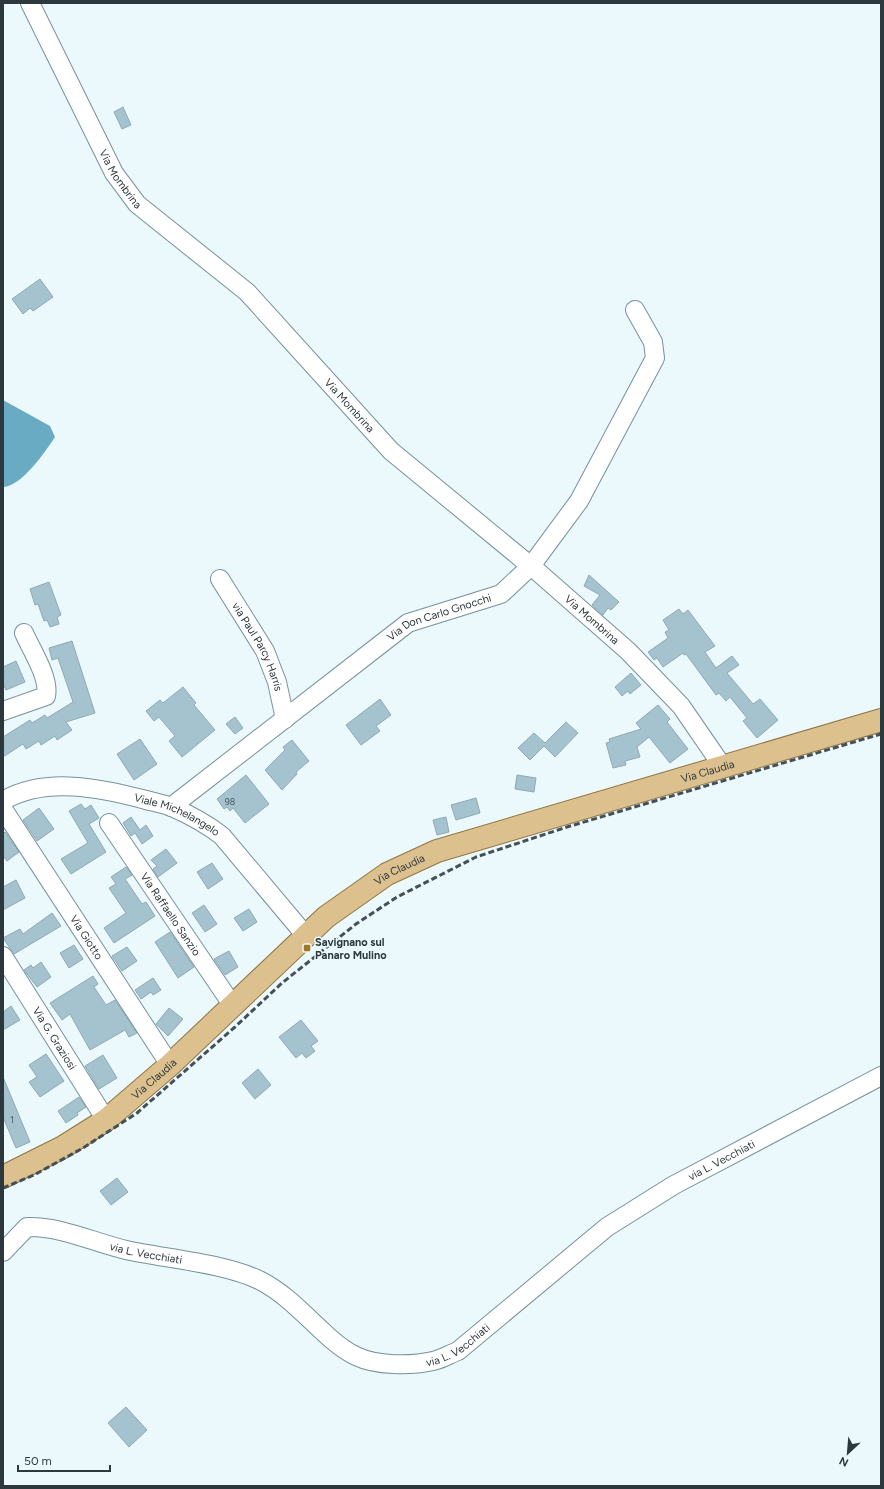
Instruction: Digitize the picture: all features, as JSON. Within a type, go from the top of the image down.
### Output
[{"type":"main road","name":"Via Claudia","points":[[3,1176],[63,1147],[106,1120],[170,1065],[326,918],[387,874],[437,852],[881,720]]},
{"type":"street","name":"Via Mombrina","points":[[30,3],[114,173],[137,204],[247,292],[391,450],[534,569],[655,677],[682,706],[723,767]]},
{"type":"street","name":"Via Don Carlo Gnocchi","points":[[171,806],[408,623],[501,594],[534,569],[580,501],[655,358],[653,342],[635,310]]},
{"type":"street","name":"via Paul Parcy Harris","points":[[220,579],[265,651],[277,682],[285,719]]},
{"type":"street","points":[[3,711],[46,696],[46,680],[24,633]]},
{"type":"street","name":"Viale Michelangelo","points":[[3,801],[27,791],[47,787],[85,787],[128,795],[171,806],[208,826],[222,836],[306,936]]},
{"type":"street","name":"Via Giotto","points":[[3,809],[170,1065]]},
{"type":"street","name":"Via Raffaello Sanzio","points":[[109,823],[233,1006]]},
{"type":"street","name":"Via G. Graziosi","points":[[3,956],[106,1120]]},
{"type":"street","name":"via L. Vecchiati","points":[[3,1252],[27,1227],[51,1228],[125,1249],[221,1268],[261,1281],[285,1296],[332,1340],[356,1357],[381,1363],[410,1364],[434,1361],[458,1351],[607,1227],[674,1185],[881,1076]]},
{"type":"water","points":[[3,400],[50,426],[55,437],[25,475],[18,481],[3,487]]},
{"type":"building","points":[[123,107],[131,125],[122,129],[114,112]]},
{"type":"building","points":[[40,279],[53,297],[33,311],[30,308],[23,314],[12,299]]},
{"type":"building","points":[[589,575],[619,602],[611,610],[608,608],[603,615],[592,605],[600,595],[584,586]]},
{"type":"building","points":[[49,582],[61,615],[57,617],[59,624],[50,627],[47,620],[44,621],[38,604],[35,605],[30,589]]},
{"type":"building","points":[[679,609],[683,614],[688,610],[715,646],[705,652],[716,668],[732,656],[739,665],[727,673],[753,704],[760,699],[778,720],[757,738],[743,721],[747,718],[730,697],[726,701],[719,693],[716,695],[686,654],[684,655],[683,653],[663,667],[657,658],[654,660],[648,652],[668,638],[665,632],[669,630],[663,620]]},
{"type":"building","points":[[72,641],[95,713],[66,722],[72,730],[57,740],[55,736],[41,745],[39,741],[26,749],[23,744],[3,757],[3,737],[30,720],[32,723],[45,715],[47,718],[73,702],[58,658],[52,660],[49,648]]},
{"type":"building","points":[[16,661],[25,682],[6,690],[3,683],[3,667]]},
{"type":"building","points":[[631,673],[641,685],[630,694],[628,691],[622,696],[615,687]]},
{"type":"building","points":[[183,687],[196,703],[194,705],[215,730],[182,757],[169,741],[175,736],[159,717],[154,721],[146,711],[160,700],[163,703]]},
{"type":"building","points":[[380,699],[391,715],[376,726],[380,731],[361,745],[346,725]]},
{"type":"building","points":[[658,705],[670,719],[667,722],[688,749],[670,763],[649,737],[637,747],[640,757],[625,761],[626,765],[613,768],[606,743],[610,742],[609,739],[641,729],[636,723]]},
{"type":"building","points":[[235,717],[243,728],[235,734],[226,724]]},
{"type":"building","points":[[566,722],[578,733],[555,757],[544,746],[530,760],[518,748],[534,733],[545,743]]},
{"type":"building","points":[[140,739],[157,764],[134,780],[117,754]]},
{"type":"building","points":[[292,740],[309,761],[296,772],[297,774],[282,790],[265,770],[285,750],[283,747]]},
{"type":"building","points":[[246,775],[269,804],[245,823],[233,808],[230,811],[227,807],[224,809],[217,799]]},
{"type":"building","points":[[517,775],[536,778],[534,792],[515,789]]},
{"type":"building","points":[[476,798],[480,813],[456,820],[451,805]]},
{"type":"building","points":[[81,804],[85,809],[91,805],[99,818],[89,824],[106,852],[71,874],[61,859],[88,843],[69,811]]},
{"type":"building","points":[[39,808],[54,829],[37,841],[23,820]]},
{"type":"building","points":[[131,817],[140,830],[146,825],[153,836],[142,844],[135,833],[131,836],[123,823]]},
{"type":"building","points":[[446,817],[449,832],[437,835],[433,820]]},
{"type":"building","points":[[5,832],[19,852],[7,861],[3,856],[3,834]]},
{"type":"building","points":[[166,849],[177,863],[158,877],[153,869],[157,866],[151,860]]},
{"type":"building","points":[[212,863],[223,879],[208,889],[197,872]]},
{"type":"building","points":[[126,867],[132,875],[125,879],[142,904],[146,902],[155,916],[114,943],[104,928],[126,913],[109,888],[116,884],[111,877]]},
{"type":"building","points":[[16,880],[25,898],[3,910],[3,887]]},
{"type":"building","points":[[204,905],[217,924],[205,932],[192,913]]},
{"type":"building","points":[[249,909],[257,922],[243,931],[234,918]]},
{"type":"building","points":[[52,913],[61,926],[14,954],[3,938],[20,929],[23,934]]},
{"type":"building","points":[[170,932],[194,967],[178,978],[155,942]]},
{"type":"building","points":[[74,945],[83,959],[69,968],[60,953]]},
{"type":"building","points":[[127,947],[137,961],[122,971],[112,956]]},
{"type":"building","points":[[229,951],[238,967],[225,975],[214,959]]},
{"type":"building","points":[[41,962],[51,977],[37,987],[24,970],[31,965],[33,968]]},
{"type":"building","points":[[93,976],[98,984],[94,987],[106,1005],[115,1000],[137,1033],[129,1037],[125,1030],[90,1050],[70,1014],[62,1020],[50,1003]]},
{"type":"building","points":[[153,978],[161,990],[153,995],[151,992],[141,999],[135,990]]},
{"type":"building","points":[[11,1006],[20,1020],[3,1030],[3,1012]]},
{"type":"building","points":[[169,1008],[183,1019],[168,1036],[156,1024]]},
{"type":"building","points":[[301,1020],[318,1041],[311,1046],[315,1051],[306,1058],[302,1053],[296,1058],[279,1037]]},
{"type":"building","points":[[46,1054],[64,1081],[40,1097],[29,1082],[37,1077],[29,1065]]},
{"type":"building","points":[[103,1055],[117,1078],[99,1089],[85,1066]]},
{"type":"building","points":[[258,1069],[271,1085],[255,1099],[242,1083]]},
{"type":"building","points":[[3,1077],[30,1142],[16,1148],[3,1117]]},
{"type":"building","points":[[79,1097],[86,1107],[77,1113],[78,1115],[66,1123],[58,1111]]},
{"type":"building","points":[[117,1178],[128,1192],[111,1205],[100,1191]]},
{"type":"building","points":[[126,1407],[147,1430],[129,1447],[108,1423]]},
{"type":"railway","points":[[3,1188],[34,1175],[83,1148],[137,1113],[235,1027],[282,983],[356,924],[397,897],[476,857],[567,827],[881,734]]},
{"type":"place","name":"Savignano sul Panaro Mulino","points":[[307,948]]}]
